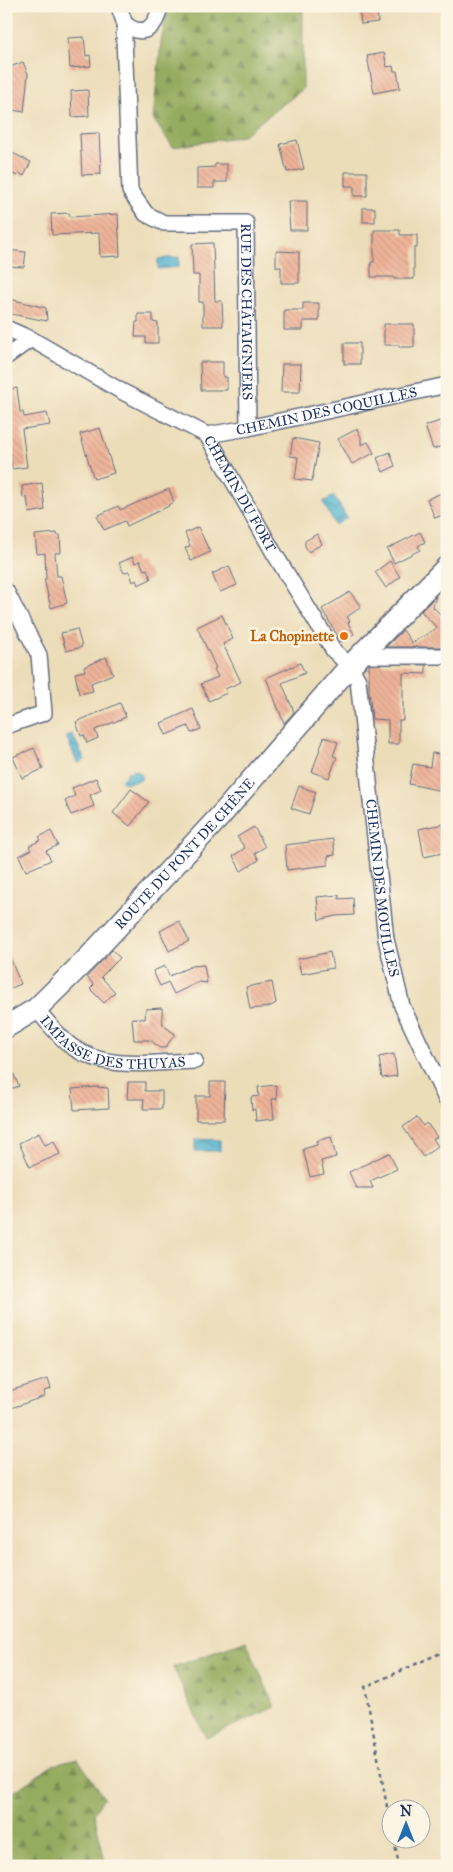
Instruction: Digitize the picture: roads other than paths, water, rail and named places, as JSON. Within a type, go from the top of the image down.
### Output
[{"type":"street","name":"RUE DES CHÂTAIGNIERS","points":[[121,6],[120,10],[125,24],[130,191],[146,214],[164,223],[246,224],[248,428]]},
{"type":"street","points":[[125,24],[138,31],[148,29],[155,23],[159,14],[159,6]]},
{"type":"street","name":"CHEMIN DU FORT","points":[[6,328],[31,339],[121,391],[207,434],[274,553],[334,651],[350,666]]},
{"type":"street","points":[[6,357],[31,339]]},
{"type":"street","name":"CHEMIN DES COQUILLES","points":[[207,434],[248,428],[447,385]]},
{"type":"street","name":"ROUTE DU PONT DE CHÊNE","points":[[6,1027],[36,1009],[90,956],[222,814],[364,650],[447,567]]},
{"type":"street","points":[[6,591],[39,655],[44,712],[6,726]]},
{"type":"street","points":[[364,650],[373,656],[447,656]]},
{"type":"street","name":"CHEMIN DES MOUILLES","points":[[350,666],[358,680],[386,939],[402,1006],[447,1102]]},
{"type":"street","name":"IMPASSE DES THUYAS","points":[[36,1009],[71,1045],[93,1058],[119,1064],[195,1061]]},
{"type":"water","points":[[179,257],[179,267],[158,269],[158,259]]},
{"type":"water","points":[[334,496],[347,518],[335,525],[323,502]]},
{"type":"water","points":[[72,734],[85,760],[77,763],[66,736]]},
{"type":"water","points":[[136,770],[142,775],[141,780],[127,783],[121,781],[128,772]]},
{"type":"water","points":[[195,1139],[220,1140],[220,1151],[195,1151]]},
{"type":"place","name":"La Chopinette","points":[[344,636]]}]
